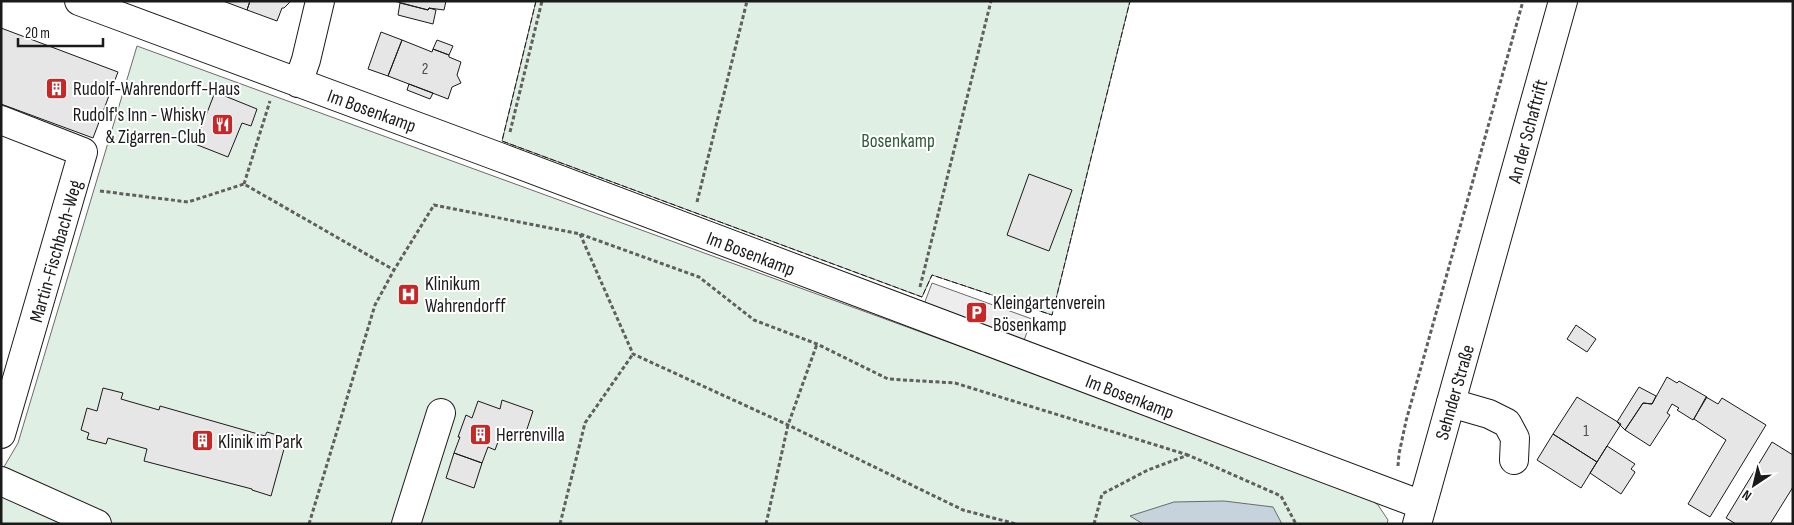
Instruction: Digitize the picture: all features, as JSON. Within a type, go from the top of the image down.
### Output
[{"type":"street","name":"Im Bosenkamp","points":[[79,1],[1395,496],[1419,515]]},
{"type":"street","points":[[298,83],[306,60],[320,1]]},
{"type":"street","name":"An der Schaftrift","points":[[1491,261],[1563,1]]},
{"type":"street","name":"Martin-Fischbach-Weg","points":[[1,120],[84,152],[1,434]]},
{"type":"street","name":"Sehnder Straße","points":[[1419,515],[1491,261]]},
{"type":"street","points":[[1451,403],[1489,414],[1508,423],[1515,438],[1514,460]]},
{"type":"street","points":[[406,524],[441,414]]},
{"type":"street","points":[[1,481],[97,524]]},
{"type":"path","points":[[510,133],[542,1]]},
{"type":"path","points":[[697,203],[747,1]]},
{"type":"path","points":[[918,296],[991,1]]},
{"type":"path","points":[[1395,496],[1399,454],[1406,421],[1523,1]]},
{"type":"path","points":[[244,184],[272,96],[298,83]]},
{"type":"path","points":[[73,188],[188,202],[244,184],[394,270]]},
{"type":"path","points":[[309,524],[375,305],[434,205],[580,234],[699,277],[754,320],[816,344],[888,379],[955,383],[1188,455],[1282,496],[1296,524]]},
{"type":"path","points":[[580,234],[633,354],[963,510],[1016,524]]},
{"type":"path","points":[[766,524],[788,426],[816,344]]},
{"type":"path","points":[[560,524],[585,424],[633,354]]},
{"type":"path","points":[[1094,524],[1102,494],[1148,470],[1188,455]]},
{"type":"green space","name":"Bosenkamp","points":[[536,1],[1130,1],[1052,315],[932,275],[922,297],[502,141]]},
{"type":"green space","name":"Klinikum Wahrendorff","points":[[137,46],[1362,493],[1378,505],[1388,520],[1387,524],[1,524],[1,472],[18,443]]},
{"type":"shaded area","name":"Kleingartenverein Bösenkamp","points":[[932,283],[1032,319],[1023,343],[923,307]]},
{"type":"shaded area","points":[[1224,501],[1273,507],[1282,524],[1143,524],[1130,516],[1174,502]]},
{"type":"building","points":[[223,1],[250,1],[247,10]]},
{"type":"building","points":[[250,1],[291,1],[282,8],[277,21],[247,10]]},
{"type":"building","points":[[394,1],[446,1],[444,10],[429,8],[428,10]]},
{"type":"building","points":[[400,3],[428,10],[429,8],[436,10],[433,24],[398,15]]},
{"type":"building","name":"Rudolf-Wahrendorff-Haus","points":[[1,28],[118,72],[93,138],[1,104]]},
{"type":"building","points":[[381,32],[402,40],[388,76],[368,69]]},
{"type":"building","points":[[402,40],[432,52],[433,49],[461,62],[457,75],[461,83],[452,87],[448,99],[388,76]]},
{"type":"building","points":[[437,40],[453,46],[449,55],[433,49]]},
{"type":"building","points":[[409,84],[433,93],[430,99],[407,90]]},
{"type":"building","points":[[215,92],[257,109],[251,126],[242,123],[228,157],[195,144]]},
{"type":"building","points":[[1029,174],[1072,190],[1049,251],[1007,235]]},
{"type":"building","points":[[1576,325],[1596,339],[1587,352],[1567,339]]},
{"type":"building","points":[[1667,377],[1677,383],[1679,381],[1707,397],[1693,420],[1677,410],[1679,408],[1672,404],[1667,413],[1670,415],[1650,446],[1625,430],[1643,403],[1652,404]]},
{"type":"building","points":[[1639,387],[1656,396],[1652,404],[1643,403],[1625,430],[1617,422]]},
{"type":"building","name":"Klinik im Park","points":[[103,388],[123,393],[121,399],[159,410],[160,406],[265,436],[267,432],[287,438],[271,496],[252,489],[144,461],[147,449],[108,438],[106,444],[87,439],[89,433],[81,430],[87,408],[97,411]]},
{"type":"building","points":[[1577,397],[1621,424],[1597,462],[1553,434]]},
{"type":"building","points":[[1706,397],[1718,404],[1722,398],[1766,425],[1710,517],[1688,504],[1726,440],[1694,419]]},
{"type":"building","name":"Herrenvilla","points":[[502,400],[533,411],[524,438],[502,431],[495,450],[488,447],[482,463],[454,453],[466,415],[472,418],[478,401],[500,409]]},
{"type":"building","points":[[1553,434],[1597,462],[1581,488],[1537,460]]},
{"type":"building","points":[[1772,442],[1793,455],[1793,487],[1770,524],[1736,524],[1726,518]]},
{"type":"building","points":[[1607,446],[1635,464],[1631,469],[1635,472],[1621,494],[1590,473]]},
{"type":"building","points":[[454,453],[482,463],[474,488],[446,478]]},
{"type":"fence","points":[[536,1],[502,141],[922,297],[932,275],[1052,315],[1130,1]]},
{"type":"place","name":"Rudolf-Wahrendorff-Haus","points":[[57,88]]},
{"type":"place","name":"Rudolf's Inn - Whisky & Zigarren-Club","points":[[222,125]]},
{"type":"place","name":"Klinikum Wahrendorff","points":[[409,294]]},
{"type":"place","name":"Kleingartenverein Bösenkamp","points":[[977,313]]},
{"type":"place","name":"Herrenvilla","points":[[480,434]]},
{"type":"place","name":"Klinik im Park","points":[[202,441]]}]
